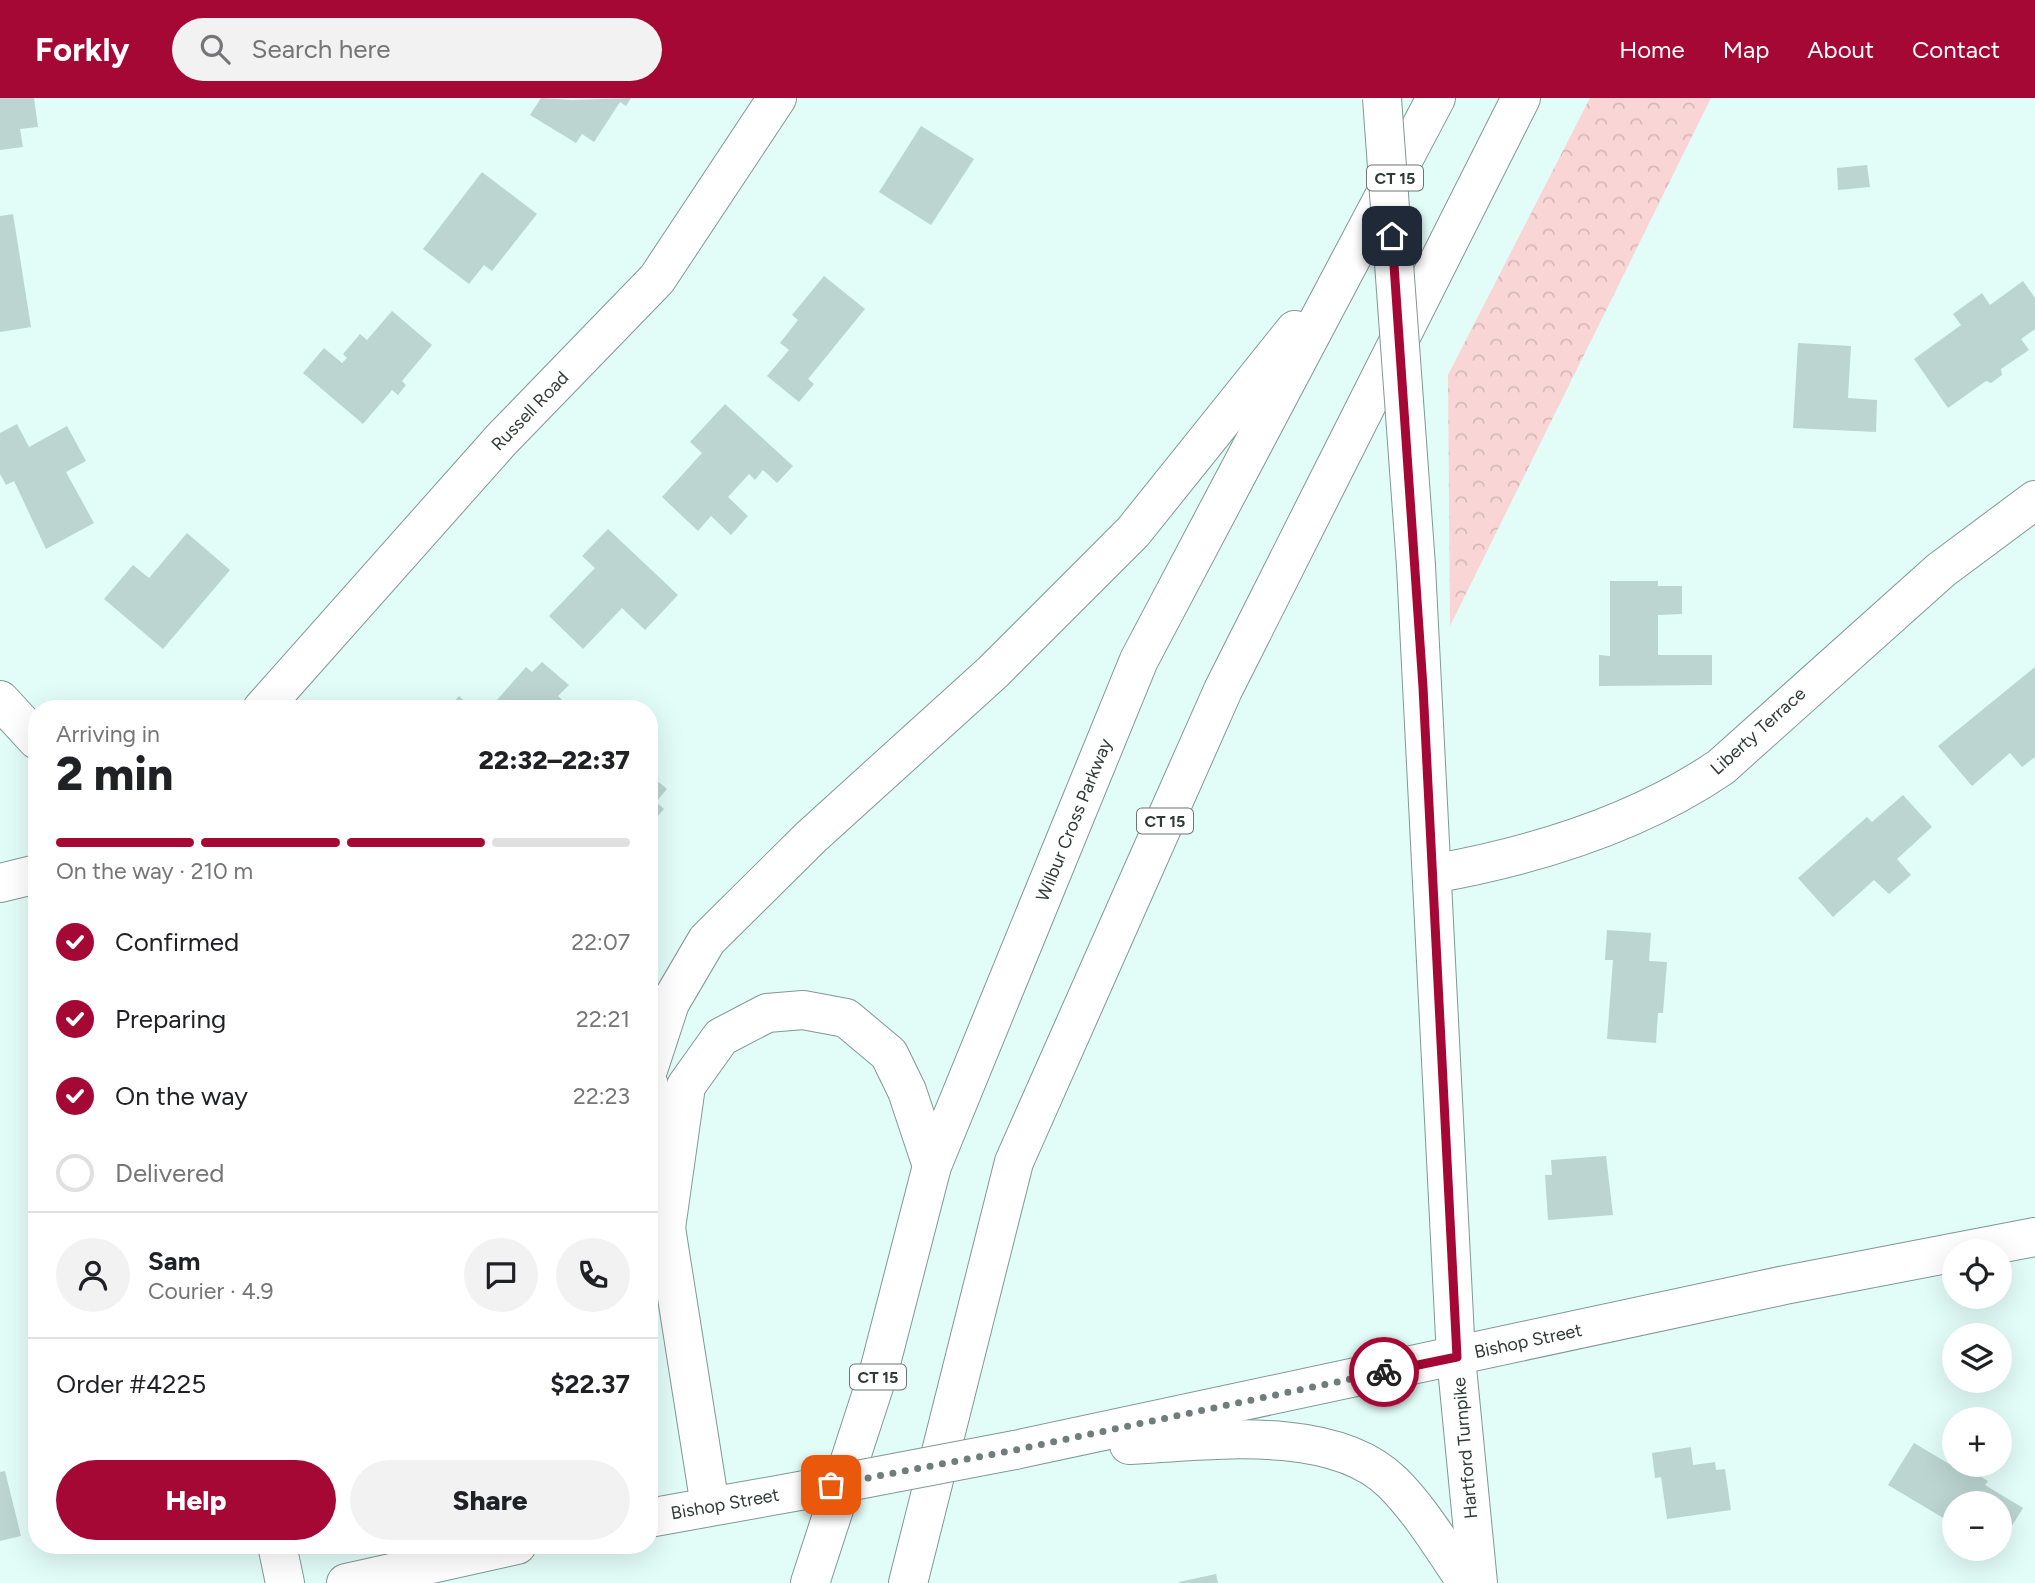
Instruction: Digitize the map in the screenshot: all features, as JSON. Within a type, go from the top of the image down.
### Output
[{"type":"main road","name":"Russell Road","points":[[270,700],[501,440],[657,279],[777,98]]},
{"type":"main road","name":"Hartford Turnpike","points":[[1382,98],[1416,566],[1457,1357],[1478,1583]]},
{"type":"main road","name":"Wilbur Cross Parkway","points":[[810,1583],[879,1371],[932,1166],[1139,660],[1436,98]]},
{"type":"main road","name":"CT 15","points":[[908,1583],[1014,1162],[1223,690],[1521,98]]},
{"type":"main road","points":[[658,1040],[670,1003],[707,940],[811,837],[993,672],[1133,532],[1353,257]]},
{"type":"main road","name":"Liberty Terrace","points":[[1432,874],[1527,853],[1680,795],[1720,767],[1941,570],[2035,500]]},
{"type":"main road","points":[[0,700],[28,730]]},
{"type":"main road","points":[[0,883],[28,876]]},
{"type":"main road","points":[[666,1228],[686,1086],[721,1037],[767,1013],[803,1010],[846,1018],[889,1054],[908,1091],[932,1166]]},
{"type":"main road","points":[[658,1160],[666,1228],[710,1506]]},
{"type":"main road","name":"Bishop Street","points":[[658,1516],[1015,1450],[1785,1285],[2035,1237]]},
{"type":"main road","points":[[1015,1450],[1239,1440],[1339,1450],[1371,1466],[1393,1483],[1467,1583]]},
{"type":"main road","points":[[279,1554],[285,1583]]},
{"type":"main road","points":[[346,1583],[476,1554]]},
{"type":"green space","points":[[1590,98],[1711,98],[1450,626],[1448,375]]},
{"type":"building","points":[[0,98],[34,98],[38,127],[20,129],[23,147],[0,150]]},
{"type":"building","points":[[541,98],[631,98],[626,106],[620,102],[594,142],[582,134],[576,143],[530,115]]},
{"type":"building","points":[[921,126],[974,159],[931,225],[879,192]]},
{"type":"building","points":[[1867,165],[1870,187],[1838,190],[1837,168]]},
{"type":"building","points":[[482,172],[537,214],[492,271],[484,265],[469,284],[423,249]]},
{"type":"building","points":[[13,214],[31,327],[0,332],[0,216]]},
{"type":"building","points":[[824,276],[865,309],[808,379],[814,384],[799,402],[767,376],[789,350],[780,343],[798,320],[792,315]]},
{"type":"building","points":[[2023,281],[2035,298],[2035,329],[2021,339],[2029,350],[2001,369],[2002,375],[1991,383],[1986,381],[1948,408],[1914,359],[1961,325],[1953,314],[1982,293],[1990,305]]},
{"type":"building","points":[[392,311],[432,345],[402,381],[406,385],[398,395],[392,390],[363,424],[303,373],[324,348],[342,363],[347,358],[343,354],[360,334],[367,340]]},
{"type":"building","points":[[1798,343],[1851,346],[1848,398],[1877,400],[1876,432],[1793,428]]},
{"type":"building","points":[[725,404],[793,466],[777,483],[763,470],[755,480],[749,474],[728,497],[748,516],[731,535],[711,516],[698,531],[662,497],[702,453],[690,442]]},
{"type":"building","points":[[17,424],[29,447],[67,426],[86,461],[66,472],[94,523],[46,549],[14,481],[6,485],[0,474],[0,433]]},
{"type":"building","points":[[608,529],[678,595],[645,630],[622,608],[583,649],[549,616],[595,568],[582,556]]},
{"type":"building","points":[[187,533],[230,570],[163,649],[104,599],[133,565],[149,578]]},
{"type":"building","points":[[1610,581],[1658,581],[1658,586],[1682,586],[1682,614],[1658,615],[1658,655],[1712,655],[1712,685],[1599,686],[1599,655],[1610,656]]},
{"type":"building","points":[[542,662],[569,685],[558,696],[562,700],[497,700],[526,667],[532,672]]},
{"type":"building","points":[[2035,667],[2035,757],[2022,767],[2010,753],[1972,786],[1938,746]]},
{"type":"building","points":[[658,782],[667,789],[658,800]]},
{"type":"building","points":[[1903,795],[1932,827],[1897,859],[1911,875],[1889,894],[1874,880],[1833,917],[1798,878],[1867,817],[1872,822]]},
{"type":"building","points":[[658,804],[664,809],[658,816]]},
{"type":"building","points":[[1607,930],[1651,933],[1649,961],[1667,962],[1663,1013],[1658,1013],[1656,1043],[1607,1039],[1613,960],[1605,960]]},
{"type":"building","points":[[1606,1156],[1613,1215],[1548,1220],[1545,1175],[1552,1175],[1551,1160]]},
{"type":"building","points":[[1914,1443],[1942,1460],[1942,1477],[1982,1477],[1988,1481],[1985,1485],[1995,1491],[1942,1491],[1942,1517],[1888,1485]]},
{"type":"building","points":[[1691,1447],[1693,1465],[1715,1462],[1716,1470],[1725,1469],[1731,1510],[1667,1519],[1661,1477],[1655,1478],[1652,1453]]},
{"type":"building","points":[[5,1471],[21,1536],[0,1541],[0,1472]]},
{"type":"building","points":[[2012,1501],[2023,1508],[2012,1526]]},
{"type":"building","points":[[1216,1574],[1218,1583],[1179,1583],[1179,1582]]},
{"type":"way so far","points":[[831,1485],[1015,1450],[1384,1372]]},
{"type":"route","points":[[1384,1372],[1457,1357],[1416,566],[1392,236]]}]
